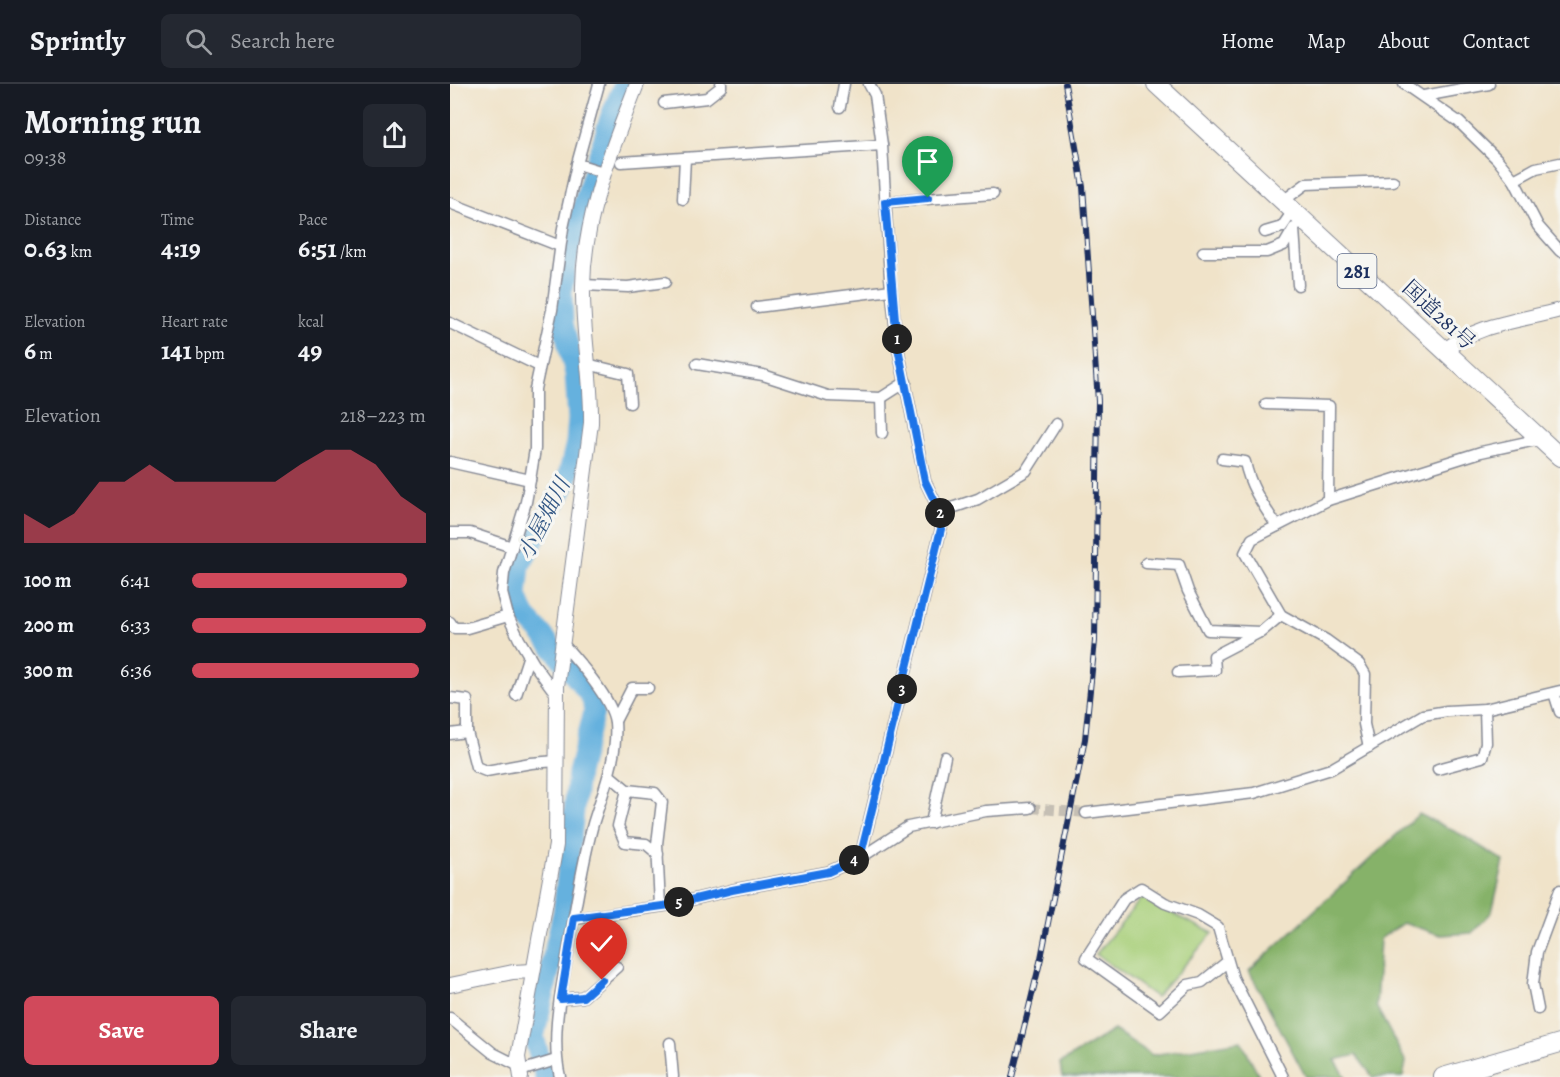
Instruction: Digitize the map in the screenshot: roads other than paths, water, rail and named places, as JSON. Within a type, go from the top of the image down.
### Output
[{"type":"highway","name":"国道281号","points":[[1155,84],[1290,213],[1559,455]]},
{"type":"highway","points":[[1443,1077],[1560,1043]]},
{"type":"street","points":[[557,690],[528,655],[508,616],[502,593],[504,573],[530,480],[535,449],[535,389],[552,310],[560,246],[599,84]]},
{"type":"street","points":[[522,1071],[518,1057],[556,845],[557,690],[591,423],[592,397],[583,329],[585,249],[601,171],[637,84]]},
{"type":"street","points":[[664,103],[707,98],[721,87],[721,84]]},
{"type":"street","points":[[840,106],[844,84]]},
{"type":"street","points":[[860,858],[942,525],[940,512],[925,481],[897,343],[891,290],[882,145],[874,95],[869,84]]},
{"type":"street","points":[[1404,84],[1459,122],[1497,159],[1514,180],[1538,226],[1560,251]]},
{"type":"street","points":[[1424,96],[1481,85]]},
{"type":"street","points":[[621,162],[882,145]]},
{"type":"street","points":[[683,199],[686,158]]},
{"type":"street","points":[[1514,180],[1536,168],[1560,164]]},
{"type":"street","points":[[579,165],[601,171]]},
{"type":"street","points":[[1265,232],[1282,227],[1306,184],[1393,180]]},
{"type":"street","points":[[885,202],[993,194]]},
{"type":"street","points":[[450,202],[560,246]]},
{"type":"street","points":[[1203,252],[1267,252],[1284,245],[1290,213]]},
{"type":"street","points":[[1290,213],[1299,285]]},
{"type":"street","points":[[583,285],[628,287],[665,282]]},
{"type":"street","points":[[757,307],[891,290]]},
{"type":"street","points":[[1444,351],[1456,340],[1469,334],[1560,310]]},
{"type":"street","points":[[450,323],[539,366]]},
{"type":"street","points":[[587,364],[628,374],[630,403]]},
{"type":"street","points":[[697,364],[763,375],[828,396],[881,399],[906,382]]},
{"type":"street","points":[[881,399],[882,433]]},
{"type":"street","points":[[1266,404],[1329,406],[1328,500]]},
{"type":"street","points":[[940,512],[978,500],[1026,471],[1056,424]]},
{"type":"street","points":[[1369,747],[1364,724],[1365,674],[1359,664],[1326,640],[1281,615],[1245,553],[1252,539],[1328,500],[1481,452],[1541,439]]},
{"type":"street","points":[[1222,459],[1245,462],[1248,479],[1256,495],[1277,526]]},
{"type":"street","points":[[450,462],[530,480]]},
{"type":"street","points":[[450,533],[470,533],[512,548]]},
{"type":"street","points":[[1146,563],[1179,565],[1188,591],[1208,630],[1261,632]]},
{"type":"street","points":[[1178,672],[1215,670],[1214,656],[1261,632],[1281,615]]},
{"type":"street","points":[[450,622],[454,628],[467,628],[508,616]]},
{"type":"street","points":[[562,647],[584,668],[605,699],[615,721]]},
{"type":"street","points":[[516,695],[528,655]]},
{"type":"street","points":[[560,1077],[552,1062],[556,1029],[592,826],[613,762],[615,721],[632,688],[648,688]]},
{"type":"street","points":[[1086,813],[1254,793],[1331,769],[1423,716],[1447,711],[1485,709],[1557,692],[1560,712]]},
{"type":"street","points":[[450,698],[468,700],[468,732],[476,767],[486,771],[557,761]]},
{"type":"street","points":[[1438,769],[1482,757],[1486,743],[1485,709]]},
{"type":"street","points":[[450,734],[468,732]]},
{"type":"street","points":[[931,823],[945,757]]},
{"type":"street","points":[[609,776],[627,790],[655,793],[662,802],[658,854],[660,906]]},
{"type":"street","points":[[627,790],[618,826],[625,842],[646,844],[658,854]]},
{"type":"street","points":[[574,918],[660,906],[828,872],[860,858],[908,827],[986,811],[1030,808]]},
{"type":"street","points":[[1227,962],[1202,982],[1188,985],[1160,1011],[1086,958],[1124,899],[1142,888],[1165,903],[1198,915],[1218,927],[1233,978],[1283,1077]]},
{"type":"street","points":[[1538,1009],[1533,984],[1537,952],[1560,890]]},
{"type":"street","points":[[561,999],[583,997],[617,967]]},
{"type":"street","points":[[450,985],[513,972],[532,971]]},
{"type":"street","points":[[450,1018],[493,1053],[522,1071],[552,1062]]},
{"type":"street","points":[[670,1043],[673,1077]]},
{"type":"waterway","name":"小屋畑川","points":[[545,1077],[534,1037],[563,913],[578,773],[594,712],[592,698],[525,616],[517,596],[520,565],[562,490],[576,443],[578,419],[575,374],[563,323],[562,290],[570,247],[610,118],[624,84]]},
{"type":"tunnel","points":[[1030,808],[1086,813]]},
{"type":"railway","points":[[1012,1077],[1041,958],[1085,739],[1095,641],[1098,401],[1083,187],[1065,84]]}]
